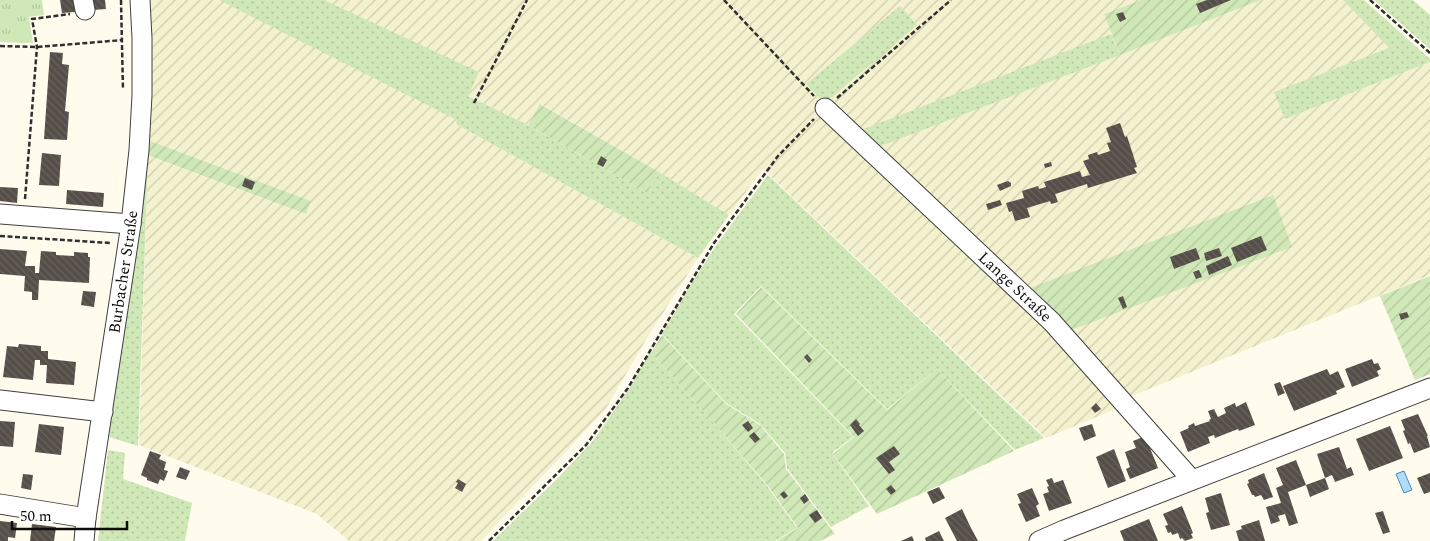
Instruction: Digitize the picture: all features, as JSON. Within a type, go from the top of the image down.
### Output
[{"type":"street","name":"Burbacher Straße","points":[[84,541],[103,412],[122,223],[139,150],[142,95],[140,0]]},
{"type":"street","name":"Lange Straße","points":[[825,108],[1052,322],[1192,480]]},
{"type":"street","points":[[0,214],[122,223]]},
{"type":"street","points":[[1039,541],[1430,388]]},
{"type":"street","points":[[0,400],[103,412]]},
{"type":"street","points":[[0,504],[86,518]]},
{"type":"path","points":[[121,0],[124,94]]},
{"type":"path","points":[[474,103],[527,0]]},
{"type":"path","points":[[724,0],[825,108]]},
{"type":"path","points":[[489,541],[586,445],[628,388],[714,243],[778,156],[825,108],[951,0]]},
{"type":"path","points":[[1370,0],[1430,53]]},
{"type":"path","points":[[24,216],[37,47],[32,19],[85,12],[84,5]]},
{"type":"path","points":[[0,46],[37,47],[142,38]]},
{"type":"path","points":[[0,236],[112,244],[122,223]]},
{"type":"shaded area","points":[[145,0],[1141,0],[1104,14],[1120,55],[1261,0],[1343,0],[1389,48],[1275,92],[1285,119],[1430,62],[1430,275],[1127,398],[1130,403],[1046,438],[763,169],[729,215],[541,104],[528,125],[469,96],[456,124],[698,258],[644,343],[605,410],[481,541],[349,541],[317,514],[139,445],[148,156],[306,214],[311,201],[145,139]]},
{"type":"green space","points":[[0,0],[42,0],[44,15],[29,17],[33,43],[0,42]]},
{"type":"green space","points":[[219,0],[324,0],[479,72],[468,96],[528,125],[647,193],[659,172],[729,215],[698,258],[456,124],[457,120]]},
{"type":"green space","points":[[1141,0],[1261,0],[1120,55],[1104,14]]},
{"type":"green space","points":[[1343,0],[1364,0],[1430,59],[1430,62],[1285,119],[1274,92],[1389,48]]},
{"type":"green space","points":[[1374,0],[1413,0],[1430,15],[1430,49]]},
{"type":"green space","points":[[900,6],[917,25],[825,103],[806,84]]},
{"type":"green space","points":[[1111,34],[1120,55],[873,149],[856,132]]},
{"type":"green space","points":[[540,104],[659,172],[647,193],[528,125]]},
{"type":"green space","points":[[145,139],[311,201],[306,214],[144,154]]},
{"type":"green space","points":[[144,154],[148,156],[138,446],[109,437]]},
{"type":"green space","points":[[768,175],[1044,438],[1015,450],[937,369],[887,409],[761,286],[734,314],[853,437],[832,453],[869,506],[831,527],[787,468],[785,453],[760,424],[726,403],[662,334],[717,244]]},
{"type":"green space","points":[[1273,195],[1292,247],[1066,332],[1025,290]]},
{"type":"green space","points":[[1430,276],[1430,374],[1415,380],[1380,296]]},
{"type":"green space","points":[[761,287],[887,410],[937,369],[1014,451],[877,514],[833,454],[854,437],[736,314]]},
{"type":"green space","points":[[662,335],[726,404],[760,425],[784,454],[786,469],[835,534],[820,541],[776,541],[798,528],[768,486],[651,353]]},
{"type":"green space","points":[[650,352],[767,486],[797,528],[775,541],[493,541],[593,441],[631,386]]},
{"type":"green space","points":[[108,450],[125,453],[123,479],[192,503],[185,541],[98,541]]},
{"type":"water","points":[[1404,471],[1412,490],[1404,493],[1396,474]]},
{"type":"building","points":[[60,0],[74,0],[75,12],[62,13]]},
{"type":"building","points":[[92,0],[105,0],[106,9],[93,10]]},
{"type":"building","points":[[1207,0],[1231,0],[1200,13],[1196,4]]},
{"type":"building","points":[[1123,12],[1126,19],[1120,22],[1116,14]]},
{"type":"building","points":[[50,52],[63,53],[62,64],[69,65],[65,111],[69,112],[67,140],[44,139]]},
{"type":"building","points":[[1120,123],[1125,137],[1127,136],[1137,167],[1134,168],[1137,173],[1088,188],[1087,184],[1055,194],[1058,202],[1051,204],[1050,201],[1027,208],[1030,217],[1015,221],[1012,211],[1009,212],[1006,203],[1024,198],[1022,191],[1038,186],[1039,189],[1046,187],[1044,182],[1080,171],[1082,177],[1090,175],[1083,161],[1089,159],[1088,155],[1097,152],[1098,155],[1110,151],[1107,143],[1111,142],[1106,128]]},
{"type":"building","points":[[42,153],[61,155],[59,186],[39,185]]},
{"type":"building","points":[[601,156],[607,160],[603,167],[597,164]]},
{"type":"building","points":[[1051,162],[1052,166],[1045,168],[1044,164]]},
{"type":"building","points":[[245,178],[255,182],[252,190],[242,186]]},
{"type":"building","points":[[1008,181],[1011,183],[1011,186],[1000,191],[997,185]]},
{"type":"building","points":[[0,187],[18,188],[17,203],[0,201]]},
{"type":"building","points":[[67,190],[104,193],[103,207],[66,204]]},
{"type":"building","points":[[1000,200],[1002,205],[988,210],[986,204]]},
{"type":"building","points":[[1261,236],[1267,250],[1237,262],[1231,248]]},
{"type":"building","points":[[1196,248],[1200,259],[1174,269],[1170,257]]},
{"type":"building","points":[[1219,248],[1222,256],[1206,261],[1204,253]]},
{"type":"building","points":[[0,249],[27,251],[25,266],[35,266],[35,273],[39,273],[41,251],[56,252],[56,255],[74,256],[74,252],[88,253],[88,257],[90,257],[89,283],[39,280],[38,300],[32,300],[32,292],[24,291],[25,276],[0,274]]},
{"type":"building","points":[[1228,256],[1232,265],[1209,275],[1206,266]]},
{"type":"building","points":[[1199,270],[1202,277],[1196,279],[1193,272]]},
{"type":"building","points":[[83,291],[96,292],[94,307],[81,305]]},
{"type":"building","points":[[1123,296],[1127,307],[1123,309],[1118,298]]},
{"type":"building","points":[[1407,312],[1409,317],[1401,320],[1399,314]]},
{"type":"building","points":[[19,344],[41,346],[41,351],[48,351],[48,359],[76,362],[74,385],[46,383],[47,365],[40,365],[40,360],[35,360],[33,380],[3,377],[7,346],[18,347]]},
{"type":"building","points":[[807,354],[812,360],[809,363],[804,357]]},
{"type":"building","points":[[1372,359],[1374,364],[1378,363],[1381,369],[1377,371],[1379,376],[1352,387],[1345,369]]},
{"type":"building","points":[[1327,369],[1330,375],[1338,371],[1345,387],[1336,391],[1337,394],[1294,411],[1283,386]]},
{"type":"building","points":[[1280,382],[1285,393],[1278,396],[1274,384]]},
{"type":"building","points":[[1246,402],[1255,425],[1215,438],[1214,435],[1208,437],[1210,443],[1188,452],[1180,432],[1189,428],[1188,426],[1194,423],[1195,426],[1210,421],[1208,411],[1214,409],[1218,417],[1226,413],[1224,408],[1235,403],[1236,407]]},
{"type":"building","points":[[1096,403],[1101,409],[1095,413],[1091,408]]},
{"type":"building","points":[[1418,414],[1428,436],[1430,447],[1414,453],[1410,443],[1408,444],[1401,420]]},
{"type":"building","points":[[856,419],[864,431],[858,436],[850,425]]},
{"type":"building","points":[[0,421],[15,422],[13,447],[0,446]]},
{"type":"building","points":[[748,421],[753,428],[748,432],[742,425]]},
{"type":"building","points":[[39,424],[64,427],[61,455],[35,452]]},
{"type":"building","points":[[1092,424],[1096,436],[1084,441],[1079,428]]},
{"type":"building","points":[[1390,426],[1403,458],[1369,471],[1356,439]]},
{"type":"building","points":[[754,432],[760,439],[755,443],[749,436]]},
{"type":"building","points":[[1143,437],[1146,444],[1148,443],[1158,468],[1130,479],[1126,469],[1130,467],[1125,452],[1136,448],[1133,441]]},
{"type":"building","points":[[894,446],[900,454],[889,462],[895,470],[889,474],[876,458]]},
{"type":"building","points":[[1339,447],[1347,469],[1351,467],[1354,475],[1335,482],[1332,475],[1325,478],[1317,454]]},
{"type":"building","points":[[1114,449],[1126,481],[1108,488],[1096,457]]},
{"type":"building","points":[[150,451],[161,455],[159,459],[166,462],[164,470],[168,471],[164,481],[160,479],[158,484],[147,480],[147,478],[141,475]]},
{"type":"building","points":[[1296,460],[1306,485],[1288,492],[1298,523],[1289,526],[1285,514],[1278,516],[1280,521],[1271,524],[1266,507],[1281,503],[1276,488],[1283,485],[1276,468]]},
{"type":"building","points":[[180,467],[190,471],[186,480],[176,477]]},
{"type":"building","points":[[1264,473],[1273,497],[1264,500],[1261,495],[1255,497],[1252,495],[1247,484],[1249,483],[1248,480]]},
{"type":"building","points":[[1430,473],[1430,492],[1424,494],[1417,478]]},
{"type":"building","points":[[23,474],[33,475],[31,490],[21,488]]},
{"type":"building","points":[[1052,478],[1054,483],[1063,480],[1072,503],[1049,511],[1043,494],[1049,492],[1046,480]]},
{"type":"building","points":[[1325,478],[1329,489],[1310,497],[1306,485]]},
{"type":"building","points":[[458,479],[466,484],[462,492],[455,488]]},
{"type":"building","points":[[891,485],[896,491],[891,495],[886,489]]},
{"type":"building","points":[[939,487],[945,498],[933,504],[927,492]]},
{"type":"building","points":[[1032,488],[1039,504],[1036,506],[1040,516],[1026,522],[1018,504],[1021,503],[1017,494]]},
{"type":"building","points":[[784,491],[788,496],[784,499],[780,494]]},
{"type":"building","points":[[1221,493],[1230,525],[1211,530],[1206,513],[1209,512],[1205,498]]},
{"type":"building","points":[[805,494],[809,500],[804,504],[800,498]]},
{"type":"building","points":[[1182,506],[1193,533],[1191,534],[1193,538],[1185,541],[1182,538],[1180,539],[1178,533],[1172,535],[1171,532],[1168,533],[1165,526],[1168,525],[1163,514]]},
{"type":"building","points":[[962,509],[978,541],[957,541],[945,518]]},
{"type":"building","points":[[817,510],[822,518],[815,523],[809,515]]},
{"type":"building","points":[[1383,511],[1390,532],[1383,534],[1375,513]]},
{"type":"building","points":[[1149,519],[1158,541],[1124,541],[1120,531]]},
{"type":"building","points":[[1259,520],[1265,541],[1239,541],[1236,531],[1242,529],[1241,526]]},
{"type":"building","points":[[0,521],[17,523],[15,538],[8,537],[8,541],[0,541]]},
{"type":"building","points":[[32,524],[56,527],[54,541],[30,541]]},
{"type":"building","points":[[939,531],[944,541],[926,541],[925,538]]},
{"type":"building","points":[[912,536],[914,541],[901,541]]}]
